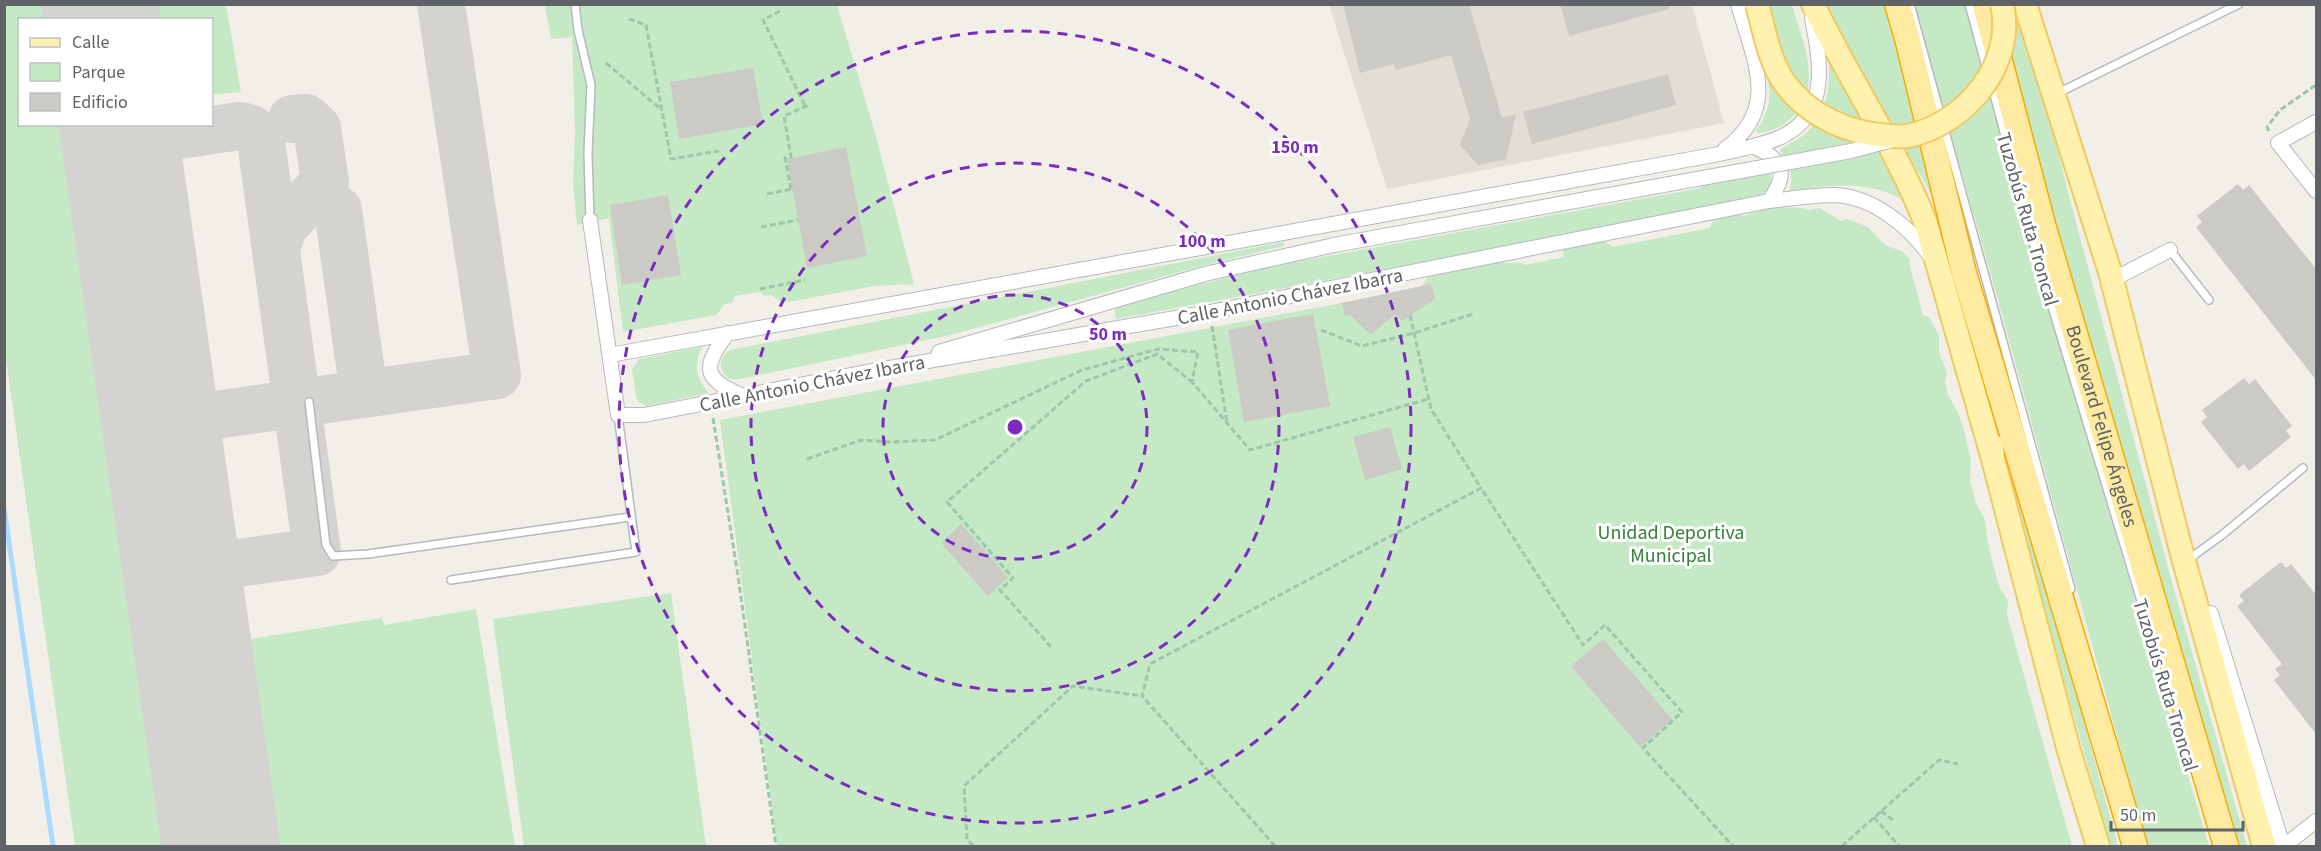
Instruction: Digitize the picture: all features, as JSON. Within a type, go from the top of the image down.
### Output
[{"type":"highway","points":[[1897,4],[1964,273],[2104,735],[2135,846]]},
{"type":"highway","name":"Boulevard Felipe Ángeles","points":[[1985,4],[2044,228],[2226,846]]},
{"type":"main road","points":[[1757,4],[1774,64],[1784,82],[1808,108],[1838,124],[1856,130],[1880,135],[1908,136],[1953,117],[1976,96],[1986,83],[1994,68],[2005,32],[2002,4]]},
{"type":"main road","points":[[1811,4],[1878,122],[1915,196],[1926,224],[1993,459],[2069,751],[2098,846]]},
{"type":"main road","name":"Boulevard Felipe Ángeles","points":[[2025,4],[2110,272],[2182,554],[2264,846]]},
{"type":"main road","points":[[1993,459],[1994,375]]},
{"type":"street","points":[[1719,154],[1740,138],[1751,124],[1760,98],[1760,81],[1738,4]]},
{"type":"street","points":[[610,355],[1719,154],[1752,146],[1785,135],[1808,114],[1817,96],[1821,76],[1811,4]]},
{"type":"street","points":[[2316,122],[2278,143],[2316,191]]},
{"type":"street","points":[[877,370],[1205,274],[1334,245],[1851,151],[1908,136]]},
{"type":"street","points":[[1752,146],[1769,153],[1776,159],[1781,169],[1778,188],[1769,201]]},
{"type":"street","name":"Calle Antonio Chávez Ibarra","points":[[618,416],[644,415],[877,370],[1210,312],[1769,201],[1836,195],[1875,206],[1922,245],[1937,267]]},
{"type":"street","points":[[591,220],[618,416]]},
{"type":"street","points":[[2110,272],[2114,279],[2170,250]]},
{"type":"street","points":[[728,333],[713,353],[709,364],[712,375],[720,386],[741,395]]},
{"type":"street","points":[[2211,614],[2283,846],[2316,821]]},
{"type":"lane","points":[[575,4],[578,30],[591,84],[588,153],[591,220]]},
{"type":"lane","points":[[1910,4],[2073,598]]},
{"type":"lane","name":"Tuzobús Ruta Troncal","points":[[1970,4],[2040,264],[2160,664]]},
{"type":"lane","points":[[2054,95],[2239,4]]},
{"type":"lane","points":[[2170,250],[2209,300]]},
{"type":"lane","points":[[309,402],[326,545],[333,556],[368,554],[630,517]]},
{"type":"lane","points":[[451,580],[636,552],[618,416]]},
{"type":"lane","points":[[2182,554],[2189,560],[2303,468]]},
{"type":"lane","points":[[2118,760],[2143,846]]},
{"type":"path","points":[[767,194],[792,189],[785,158],[791,157],[784,116],[807,105],[763,20],[780,11]]},
{"type":"path","points":[[629,19],[646,25],[671,159],[719,151]]},
{"type":"path","points":[[606,63],[662,110]]},
{"type":"path","points":[[2278,143],[2267,127],[2280,110],[2316,85]]},
{"type":"path","points":[[761,227],[798,220]]},
{"type":"path","points":[[760,289],[805,280]]},
{"type":"path","points":[[1210,312],[1227,423]]},
{"type":"path","points":[[1320,330],[1362,346],[1473,314]]},
{"type":"path","points":[[1410,315],[1431,409],[1582,645],[1605,625],[1682,712],[1643,748],[1733,846]]},
{"type":"path","points":[[807,459],[861,440],[891,442],[934,440],[1082,370],[1158,349],[1198,352],[1192,382]]},
{"type":"path","points":[[1051,647],[1000,590],[1013,578],[946,502],[1086,381],[1157,354],[1192,382],[1250,450],[1428,399]]},
{"type":"path","points":[[710,402],[738,576],[776,846]]},
{"type":"path","points":[[1142,696],[1150,664],[1481,488]]},
{"type":"path","points":[[973,846],[967,839],[964,786],[1073,686],[1142,696],[1275,846]]},
{"type":"path","points":[[1842,846],[1939,760],[1958,764]]},
{"type":"path","points":[[1881,811],[1894,820]]},
{"type":"path","points":[[1874,817],[1899,846]]},
{"type":"shaded area","points":[[1329,5],[1692,5],[1724,123],[1387,189]]},
{"type":"green space","points":[[4,5],[64,5],[66,18],[18,18],[18,126],[81,126],[183,846],[75,846],[5,352]]},
{"type":"green space","points":[[136,5],[226,5],[241,92],[213,95],[213,18],[138,18]]},
{"type":"green space","points":[[545,5],[837,5],[874,129],[914,284],[874,286],[783,303],[771,295],[765,296],[759,292],[735,296],[732,303],[725,304],[716,315],[623,332],[609,218],[577,225],[573,185],[575,132],[572,37],[551,39]]},
{"type":"green space","points":[[1747,5],[1792,5],[1808,63],[1807,93],[1801,106],[1780,126],[1758,133],[1756,131],[1768,105],[1768,78]]},
{"type":"green space","points":[[1825,5],[1887,5],[1938,189],[1930,192],[1858,68]]},
{"type":"green space","points":[[1914,5],[1967,5],[2036,269],[2209,846],[2147,846],[1997,296]]},
{"type":"green space","points":[[1998,5],[2022,5],[2069,196],[2170,575],[2247,846],[2238,846],[2044,195]]},
{"type":"green space","points":[[1829,60],[1843,80],[1907,202],[1893,195],[1864,187],[1835,186],[1789,191],[1790,170],[1780,150],[1804,135],[1818,119],[1828,91]]},
{"type":"green space","points":[[1712,171],[1770,172],[1771,181],[1766,192],[1754,198],[1116,319],[1114,305],[1289,263],[1701,188]]},
{"type":"green space","name":"Unidad Deportiva Municipal","points":[[1770,207],[1808,210],[1819,208],[1841,221],[1847,219],[1868,227],[1882,242],[1902,251],[1910,259],[1909,263],[1923,315],[1929,317],[1939,336],[1939,352],[1947,373],[1945,382],[1948,395],[1959,415],[1971,460],[1970,482],[1976,503],[1985,520],[1989,549],[1999,586],[2008,601],[2007,615],[2072,846],[777,846],[720,420],[1342,303],[1422,286],[1428,277],[1489,262],[1525,265],[1564,257],[1563,250],[1579,239],[1600,239],[1612,247],[1710,228],[1713,221],[1733,213],[1744,216]]},
{"type":"green space","points":[[1284,242],[1284,246],[1205,265],[951,335],[735,380],[728,378],[721,367],[723,356],[730,350]]},
{"type":"green space","points":[[702,347],[697,360],[697,371],[709,393],[647,406],[637,401],[632,369],[639,359]]},
{"type":"green space","points":[[2008,441],[2118,846],[2110,846],[2014,499],[2003,457]]},
{"type":"green space","points":[[671,593],[706,846],[524,846],[493,619]]},
{"type":"green space","points":[[476,609],[515,846],[261,846],[232,642],[382,618],[384,625]]},
{"type":"building","points":[[1343,4],[1469,4],[1502,118],[1516,114],[1506,159],[1478,165],[1460,145],[1470,119],[1451,55],[1395,70],[1394,64],[1360,73]]},
{"type":"building","points":[[1560,4],[1669,4],[1669,9],[1569,36]]},
{"type":"building","points":[[753,68],[763,124],[679,139],[670,82]]},
{"type":"building","points":[[1668,74],[1676,105],[1532,144],[1523,112]]},
{"type":"building","points":[[846,147],[867,256],[807,268],[787,159]]},
{"type":"building","points":[[2238,184],[2243,190],[2249,185],[2316,269],[2316,380],[2196,227],[2202,222],[2197,216]]},
{"type":"building","points":[[668,195],[681,275],[622,285],[610,205]]},
{"type":"building","points":[[1431,284],[1435,299],[1402,321],[1395,314],[1371,335],[1350,315],[1345,316],[1342,303]]},
{"type":"building","points":[[1313,314],[1330,406],[1244,422],[1228,330]]},
{"type":"building","points":[[2244,378],[2249,384],[2255,379],[2292,426],[2286,431],[2291,437],[2249,471],[2244,464],[2238,469],[2201,422],[2207,417],[2202,410]]},
{"type":"building","points":[[1390,427],[1402,469],[1365,480],[1353,437]]},
{"type":"building","points":[[961,524],[1008,577],[988,596],[941,543]]},
{"type":"building","points":[[2281,562],[2286,568],[2291,564],[2316,595],[2316,734],[2274,680],[2280,675],[2275,669],[2282,664],[2237,606],[2244,601],[2239,595]]},
{"type":"building","points":[[1603,639],[1672,719],[1640,747],[1571,666]]},
{"type":"waterway","points":[[4,508],[53,846]]},
{"type":"taxiway","points":[[167,422],[497,375],[441,4]]},
{"type":"taxiway","points":[[276,250],[283,227],[325,182],[317,128],[306,118],[292,119]]},
{"type":"taxiway","points":[[127,143],[239,126],[253,130],[261,141],[317,552],[188,570]]},
{"type":"taxiway","points":[[338,210],[364,394]]},
{"type":"runway","points":[[100,4],[102,18]]},
{"type":"runway","points":[[118,126],[221,846]]}]
